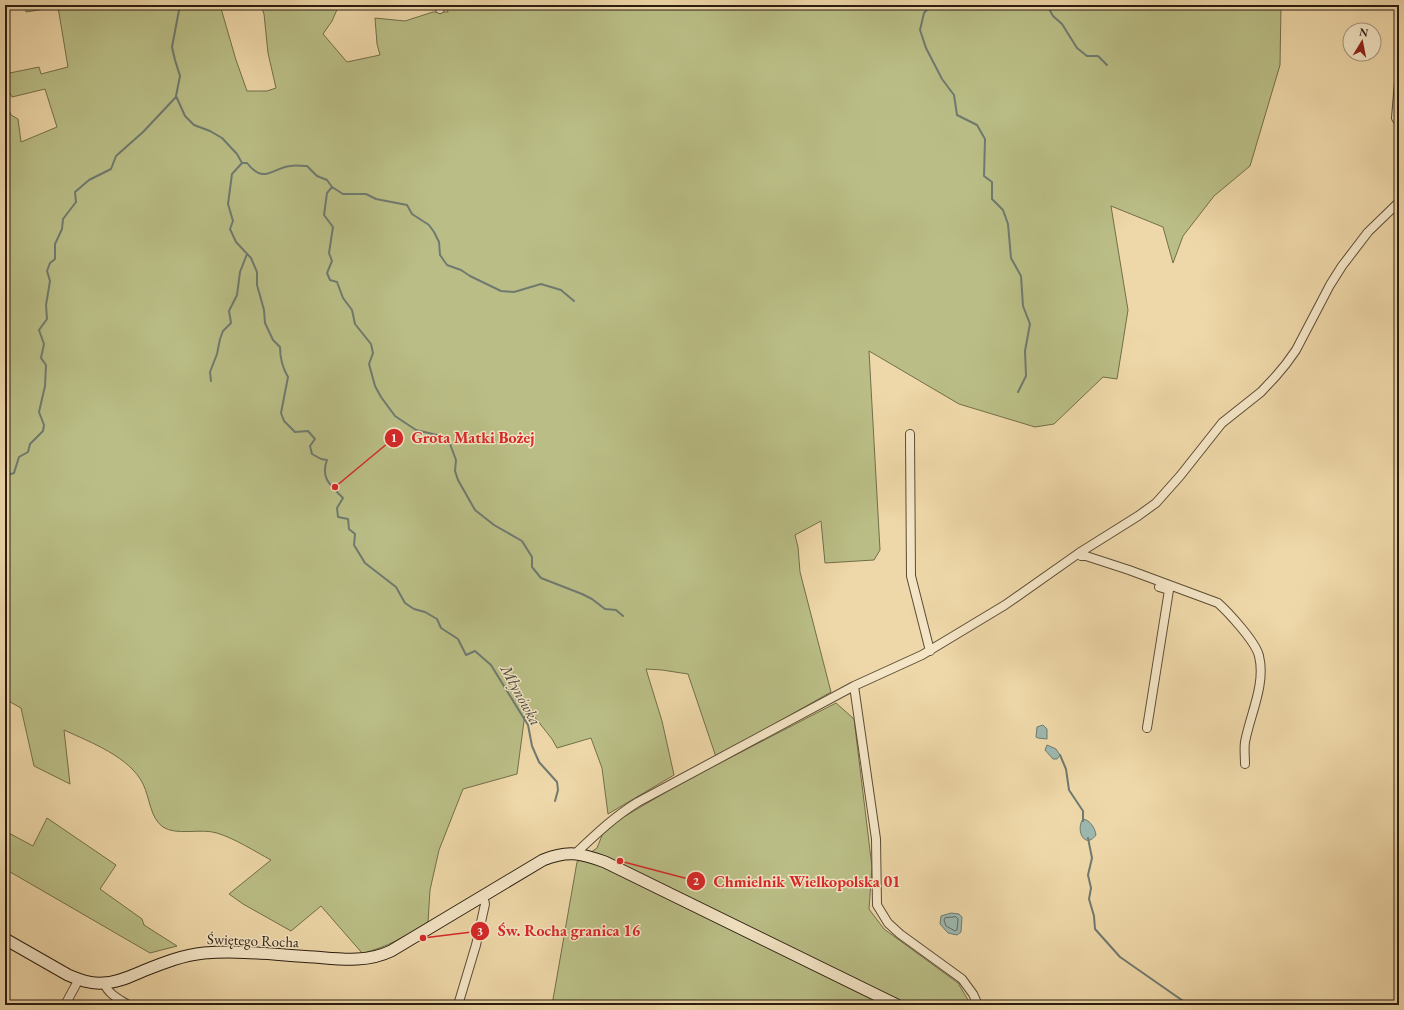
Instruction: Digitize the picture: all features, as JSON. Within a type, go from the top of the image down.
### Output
[{"type":"street","points":[[1399,82],[1396,118],[1399,122]]},
{"type":"street","points":[[897,1005],[605,862],[576,853],[593,836],[638,802],[854,686],[930,651],[1005,605],[1156,503],[1180,476],[1222,423],[1261,392],[1276,376],[1296,350],[1330,285],[1342,266],[1368,232],[1399,202]]},
{"type":"street","points":[[910,434],[911,576],[930,651]]},
{"type":"street","points":[[1080,555],[1083,559],[1169,590],[1147,728]]},
{"type":"street","points":[[1080,555],[1129,570],[1218,603],[1224,608],[1255,646],[1259,656],[1260,678],[1245,744],[1245,764]]},
{"type":"street","points":[[854,686],[876,839],[877,905],[888,923],[900,934],[962,979],[973,994],[978,1005]]},
{"type":"street","name":"Świętego Rocha","points":[[5,939],[79,979],[104,983],[120,980],[181,958],[205,953],[231,952],[349,960],[372,958],[391,951],[543,860],[565,853],[576,853]]},
{"type":"street","points":[[458,1005],[476,945],[485,904],[483,895]]},
{"type":"street","points":[[65,1005],[79,979]]},
{"type":"street","points":[[104,983],[106,988],[113,995],[128,1005]]},
{"type":"green space","points":[[25,5],[220,5],[236,60],[247,91],[267,91],[276,88],[268,53],[264,14],[261,5],[339,5],[332,21],[323,34],[347,62],[380,55],[377,44],[375,18],[405,21],[433,12],[448,12],[446,5],[1281,5],[1280,65],[1250,166],[1214,196],[1183,236],[1173,263],[1163,227],[1111,206],[1128,310],[1117,379],[1103,377],[1054,424],[1035,427],[959,404],[869,351],[880,550],[874,560],[825,563],[821,521],[795,535],[798,547],[800,572],[831,692],[716,757],[688,674],[646,669],[662,721],[674,775],[608,814],[602,768],[591,738],[557,748],[552,739],[526,706],[517,774],[463,789],[439,850],[430,890],[428,922],[380,948],[362,953],[321,906],[291,931],[243,904],[229,894],[271,860],[238,842],[217,833],[204,831],[182,832],[168,830],[163,827],[155,818],[143,784],[137,774],[119,758],[108,751],[64,730],[70,784],[34,766],[21,708],[5,699],[5,100],[11,115],[18,119],[21,142],[57,127],[45,89],[12,97],[5,83],[5,74],[39,67],[41,74],[68,67],[58,7],[26,12]]},
{"type":"green space","points":[[836,703],[854,719],[872,867],[869,909],[884,929],[958,983],[971,1005],[552,1005],[577,862],[597,848],[603,833],[622,818],[683,782]]},
{"type":"green space","points":[[47,818],[116,865],[100,889],[142,919],[144,925],[177,946],[150,953],[5,869],[5,831],[33,846]]},
{"type":"water","points":[[1043,725],[1047,729],[1047,739],[1036,737],[1037,727]]},
{"type":"water","points":[[1047,745],[1056,749],[1060,755],[1057,759],[1053,759],[1045,750]]},
{"type":"water","points":[[1083,819],[1090,823],[1093,827],[1096,835],[1092,839],[1088,840],[1082,837],[1080,828]]},
{"type":"water","points":[[951,913],[959,914],[962,917],[961,932],[957,935],[948,933],[940,924],[941,916]]},
{"type":"waterway","name":"Młynówka","points":[[180,5],[172,47],[180,76],[176,96],[185,116],[194,125],[210,131],[222,138],[237,154],[242,163],[232,174],[228,204],[233,221],[230,229],[236,242],[251,258],[257,272],[257,285],[264,310],[265,323],[273,340],[280,347],[282,363],[288,377],[281,413],[284,421],[295,432],[308,431],[315,439],[310,446],[312,454],[321,459],[327,460],[325,466],[326,477],[343,498],[337,508],[338,517],[348,519],[349,529],[355,534],[354,545],[365,563],[396,587],[405,603],[414,609],[425,612],[437,619],[441,628],[458,639],[466,655],[475,651],[491,665],[528,725],[532,746],[539,762],[557,782],[558,790],[555,801]]},
{"type":"waterway","points":[[931,5],[924,13],[920,30],[926,48],[942,79],[954,95],[957,115],[977,125],[985,139],[984,176],[992,182],[992,199],[1003,210],[1008,224],[1011,258],[1021,276],[1023,306],[1030,324],[1025,351],[1026,376],[1018,392]]},
{"type":"waterway","points":[[1047,5],[1053,16],[1062,24],[1077,48],[1087,56],[1098,56],[1107,65]]},
{"type":"waterway","points":[[5,476],[14,473],[19,457],[28,452],[30,444],[43,431],[44,425],[39,412],[45,386],[46,365],[41,358],[44,344],[39,330],[47,319],[46,305],[50,281],[47,271],[50,263],[55,259],[55,244],[62,229],[63,219],[76,202],[75,192],[89,180],[111,169],[116,156],[143,132],[176,97]]},
{"type":"waterway","points":[[242,163],[247,163],[253,170],[263,174],[268,174],[284,167],[307,166],[317,176],[327,180],[332,187],[327,193],[324,215],[333,227],[329,253],[332,261],[327,273],[330,280],[337,282],[343,298],[352,310],[355,324],[371,344],[373,353],[369,364],[375,386],[381,397],[395,416],[416,430],[437,435],[450,444],[456,460],[455,471],[458,480],[475,510],[494,525],[522,541],[532,557],[532,567],[541,578],[582,594],[592,599],[605,609],[616,610],[623,616]]},
{"type":"waterway","points":[[332,187],[343,194],[366,194],[376,199],[407,205],[412,214],[429,225],[434,232],[439,242],[440,255],[447,265],[461,270],[501,291],[514,292],[541,284],[561,290],[574,301]]},
{"type":"waterway","points":[[211,381],[210,372],[217,354],[220,339],[223,331],[231,323],[229,311],[237,295],[240,272],[247,254]]},
{"type":"waterway","points":[[1060,755],[1066,769],[1069,790],[1083,811],[1083,821]]},
{"type":"waterway","points":[[1088,838],[1092,858],[1088,875],[1091,888],[1089,899],[1094,916],[1095,929],[1120,957],[1187,1005]]},
{"type":"place","name":"Grota Matki Bożej","points":[[335,487]]},
{"type":"place","name":"Chmielnik Wielkopolska 01","points":[[620,861]]},
{"type":"place","name":"Św. Rocha granica 16","points":[[423,938]]}]
